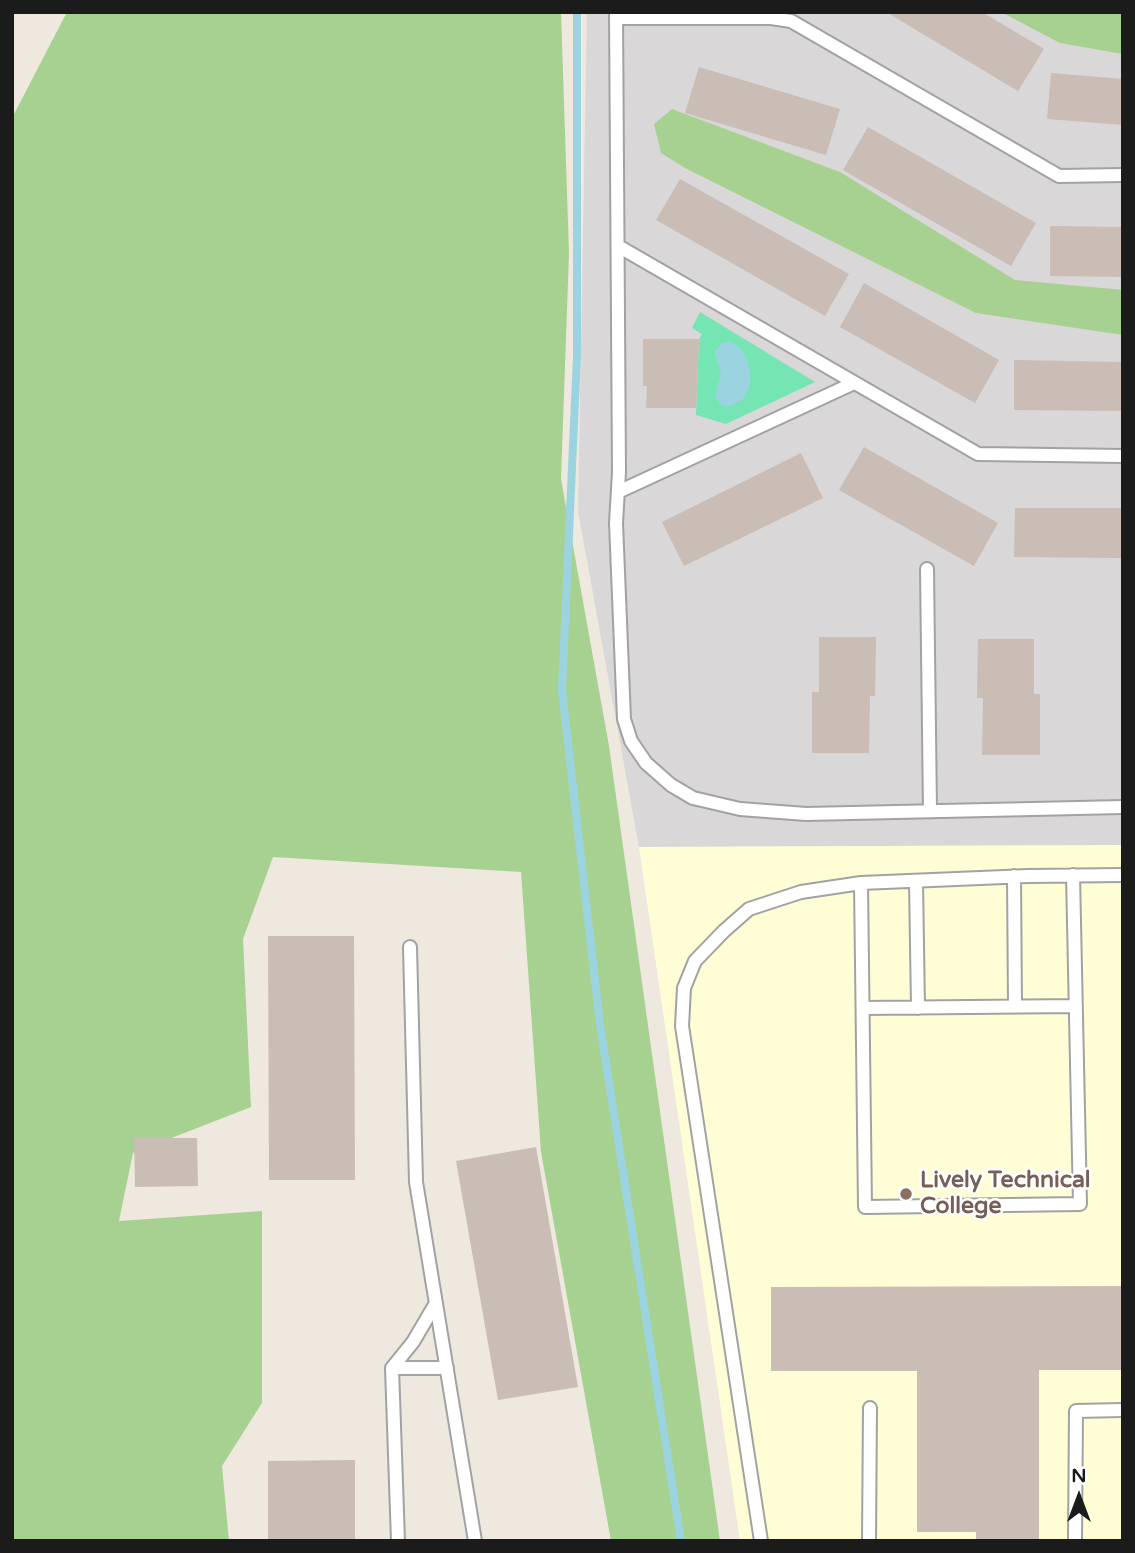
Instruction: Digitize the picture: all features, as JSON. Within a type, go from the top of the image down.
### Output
[{"type":"lane","points":[[1123,175],[1059,176],[791,21],[771,18],[616,15],[616,523],[624,719],[631,741],[646,764],[671,785],[693,798],[740,809],[806,814],[1123,807]]},
{"type":"lane","points":[[618,246],[978,454],[1123,456]]},
{"type":"lane","points":[[618,492],[854,383]]},
{"type":"lane","points":[[927,569],[930,811]]},
{"type":"lane","points":[[861,883],[865,1207],[1080,1204],[1073,875]]},
{"type":"lane","points":[[761,1541],[682,1026],[684,988],[695,961],[749,909],[801,892],[861,883],[1014,876],[1123,875]]},
{"type":"lane","points":[[1014,876],[1015,1005]]},
{"type":"lane","points":[[916,881],[918,1008]]},
{"type":"lane","points":[[410,947],[416,1182],[475,1541]]},
{"type":"lane","points":[[863,1008],[1076,1006]]},
{"type":"lane","points":[[398,1541],[392,1368],[414,1342],[436,1303]]},
{"type":"lane","points":[[392,1368],[447,1367]]},
{"type":"lane","points":[[869,1541],[870,1408]]},
{"type":"lane","points":[[1075,1541],[1076,1411],[1123,1410]]},
{"type":"shaded area","points":[[587,12],[1123,12],[1123,845],[639,847],[578,511]]},
{"type":"shaded area","name":"Lively Technical College","points":[[1123,845],[1123,1541],[740,1541],[639,847]]},
{"type":"green space","points":[[67,12],[561,12],[569,253],[561,479],[609,746],[720,1541],[611,1541],[541,1152],[521,872],[273,857],[243,939],[251,1107],[133,1153],[119,1221],[262,1211],[262,1403],[222,1466],[229,1541],[12,1541],[12,118]]},
{"type":"green space","points":[[1001,12],[1123,12],[1123,54],[1060,43]]},
{"type":"green space","points":[[672,109],[840,172],[1015,280],[1123,290],[1123,335],[976,313],[685,168],[661,153],[654,124]]},
{"type":"green space","points":[[700,312],[815,382],[726,424],[696,415],[699,339],[702,334],[692,328]]},
{"type":"water","points":[[729,341],[738,346],[747,358],[751,378],[748,391],[742,400],[728,407],[722,406],[715,397],[721,372],[715,351],[722,343]]},
{"type":"building","points":[[886,12],[982,12],[1044,49],[1018,91]]},
{"type":"building","points":[[699,67],[840,109],[826,155],[685,113]]},
{"type":"building","points":[[1051,73],[1123,79],[1123,125],[1047,119]]},
{"type":"building","points":[[868,127],[1036,223],[1011,266],[843,170]]},
{"type":"building","points":[[680,179],[849,274],[825,316],[656,220]]},
{"type":"building","points":[[1050,226],[1123,227],[1123,277],[1050,276]]},
{"type":"building","points":[[864,283],[999,360],[975,403],[840,327]]},
{"type":"building","points":[[643,339],[699,339],[696,408],[646,408]]},
{"type":"building","points":[[1014,360],[1123,362],[1123,411],[1014,410]]},
{"type":"building","points":[[864,447],[998,523],[974,566],[839,490]]},
{"type":"building","points":[[801,453],[823,498],[684,566],[662,522]]},
{"type":"building","points":[[1015,508],[1123,508],[1123,558],[1014,557]]},
{"type":"building","points":[[819,637],[876,637],[875,696],[870,696],[869,753],[812,753],[812,692],[819,692]]},
{"type":"building","points":[[978,639],[1034,639],[1034,694],[1040,694],[1040,755],[982,755],[983,698],[977,698]]},
{"type":"building","points":[[268,936],[354,936],[355,1180],[269,1180]]},
{"type":"building","points":[[134,1138],[197,1138],[198,1186],[135,1187]]},
{"type":"building","points":[[536,1147],[578,1387],[498,1400],[456,1161]]},
{"type":"building","points":[[1123,1286],[1123,1370],[1039,1370],[1039,1541],[976,1541],[976,1532],[917,1532],[917,1371],[771,1371],[771,1287]]},
{"type":"building","points":[[355,1460],[355,1541],[268,1541],[268,1461]]},
{"type":"waterway","points":[[577,12],[577,356],[562,690],[600,1025],[681,1541]]},
{"type":"place","name":"Lively Technical College","points":[[906,1194]]}]
